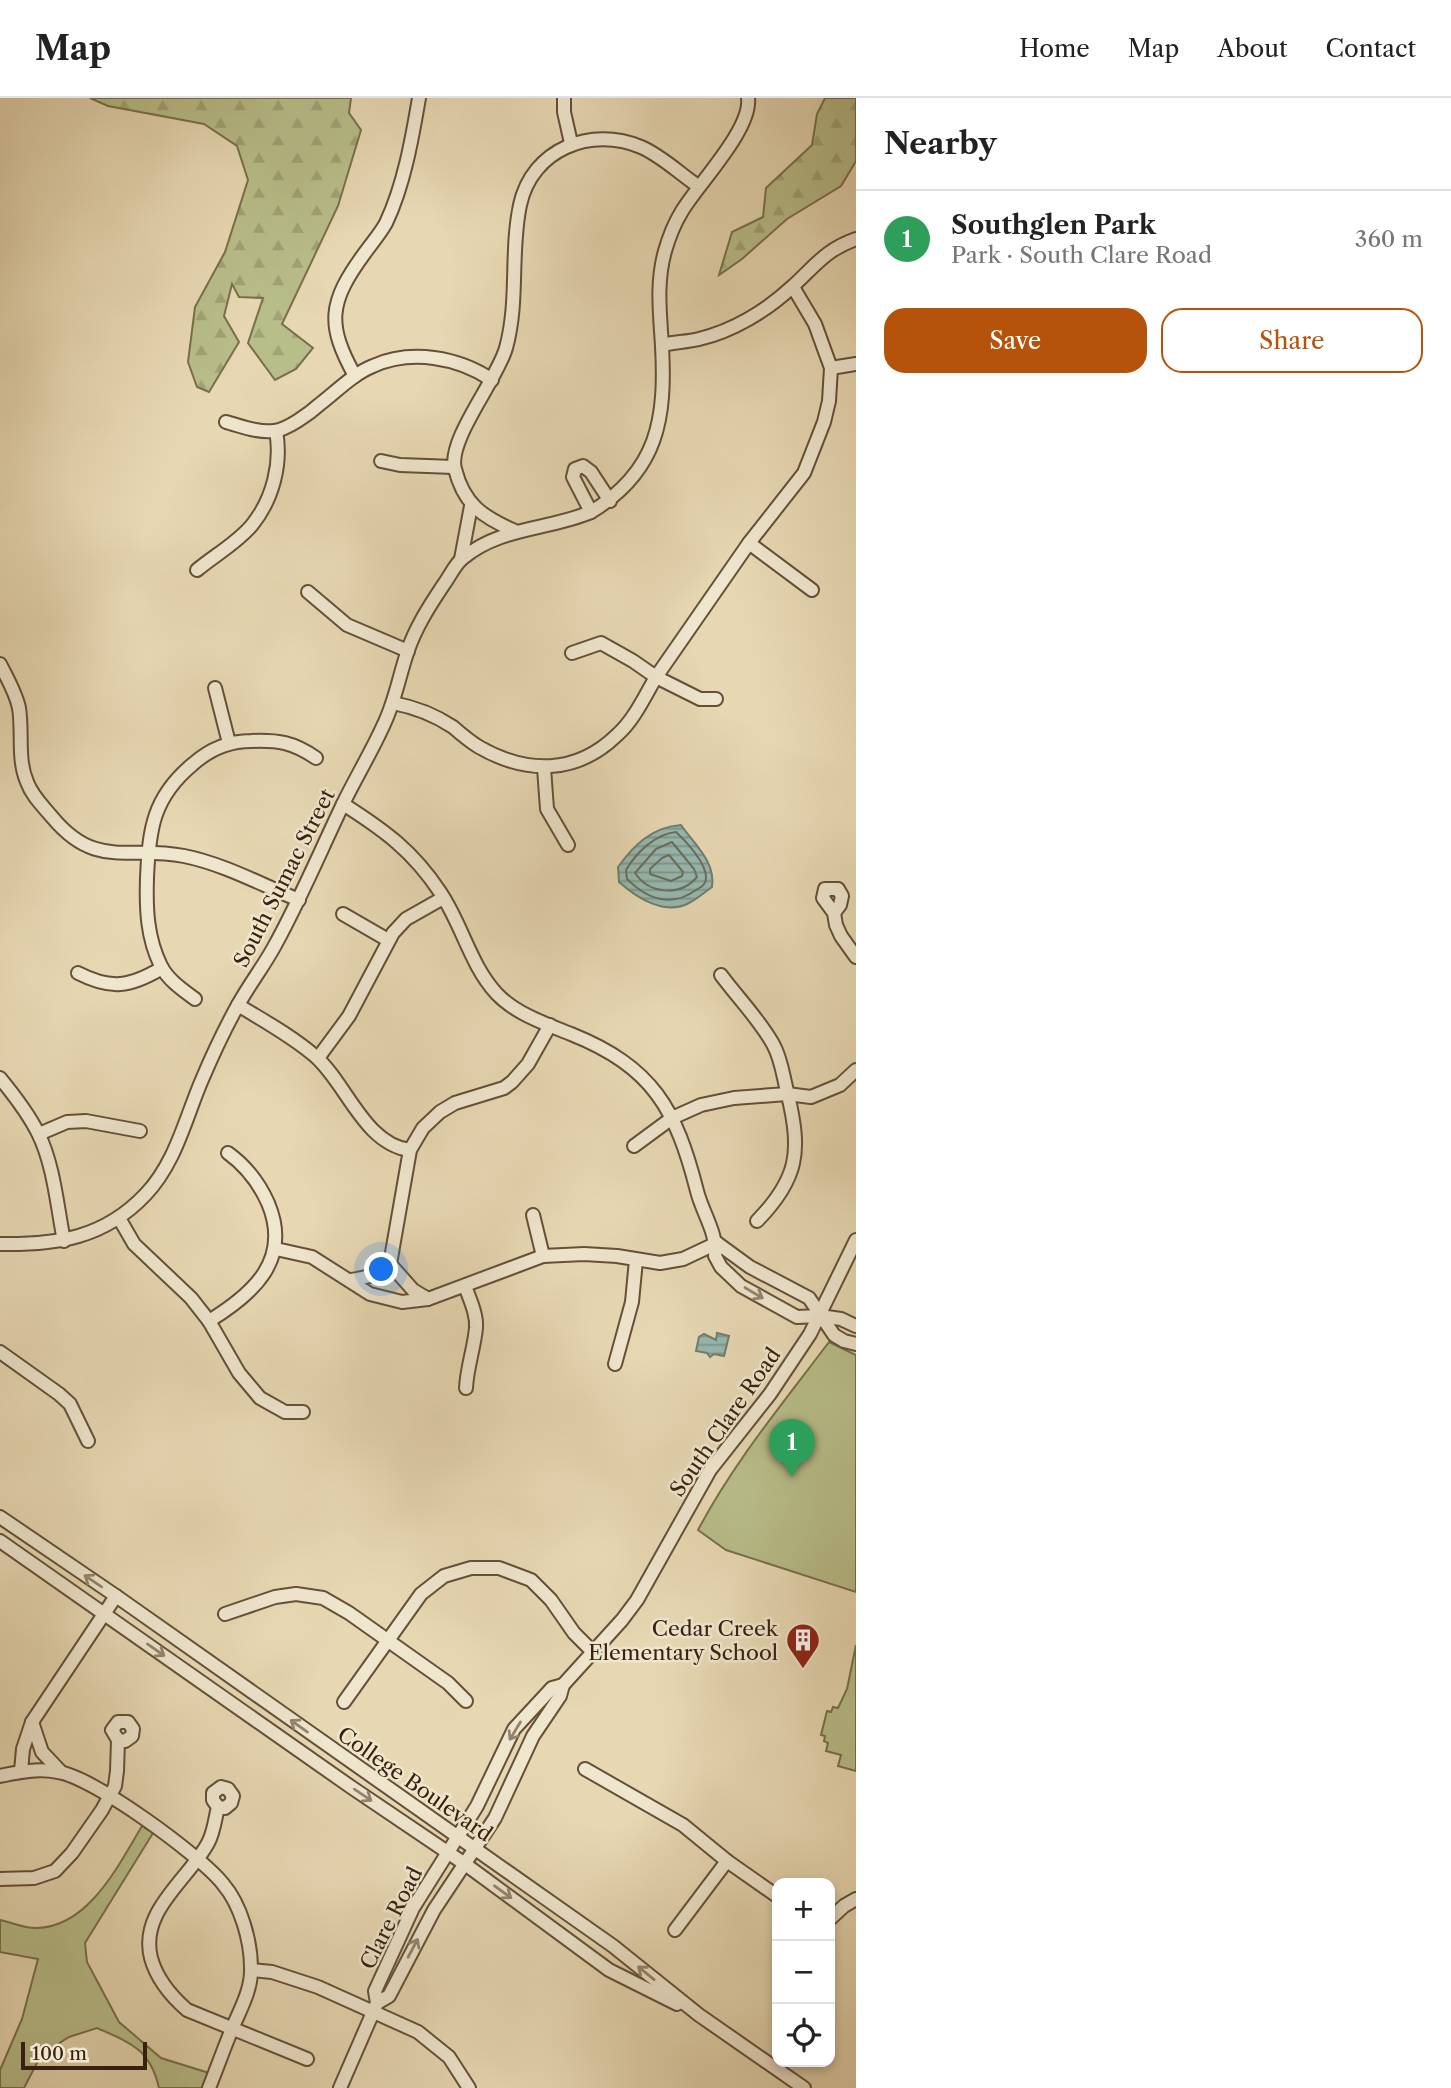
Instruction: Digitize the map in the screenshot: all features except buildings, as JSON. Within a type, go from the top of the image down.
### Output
[{"type":"street","points":[[355,376],[342,354],[335,333],[335,305],[346,279],[385,225],[396,199],[419,98]]},
{"type":"street","points":[[564,98],[564,112],[571,143]]},
{"type":"street","name":"South Sumac Street","points":[[0,1244],[64,1241],[91,1233],[119,1219],[146,1194],[169,1162],[202,1081],[238,1005],[299,900],[393,703],[408,650],[424,614],[461,559],[493,540],[515,531],[549,526],[591,512],[610,500],[627,484],[646,458],[660,421],[664,391],[658,308],[659,272],[669,235],[698,186],[720,161],[742,125],[749,104],[748,98]]},
{"type":"street","points":[[515,531],[471,506],[454,467],[465,424],[492,380],[504,353],[511,327],[520,202],[531,177],[548,158],[571,143],[617,139],[643,148],[698,186]]},
{"type":"street","points":[[662,345],[700,339],[735,327],[793,287],[815,263],[841,244],[856,239]]},
{"type":"street","points":[[393,703],[433,715],[492,754],[518,765],[544,768],[586,757],[620,734],[749,542],[804,473],[824,422],[829,401],[831,368],[815,324],[793,287]]},
{"type":"street","points":[[226,422],[258,430],[276,431],[307,415],[355,376],[373,366],[396,359],[416,356],[464,365],[492,380]]},
{"type":"street","points":[[831,368],[856,364]]},
{"type":"street","points":[[197,570],[235,542],[253,524],[266,503],[277,466],[276,431]]},
{"type":"street","points":[[381,461],[400,465],[454,467]]},
{"type":"street","points":[[591,512],[573,477],[575,469],[583,466],[592,472],[610,500]]},
{"type":"street","points":[[461,559],[471,506]]},
{"type":"street","points":[[749,542],[813,590]]},
{"type":"street","points":[[309,592],[347,625],[408,650]]},
{"type":"street","points":[[572,653],[601,643],[633,660],[656,677],[700,698],[716,699]]},
{"type":"street","points":[[0,664],[19,708],[23,772],[36,798],[67,834],[84,845],[110,853],[182,855],[209,862],[299,900]]},
{"type":"street","points":[[215,688],[229,743]]},
{"type":"street","points":[[195,999],[174,983],[162,968],[147,924],[147,853],[160,801],[176,778],[205,754],[229,743],[270,740],[298,746],[316,758]]},
{"type":"street","points":[[544,768],[547,809],[568,845]]},
{"type":"street","points":[[343,804],[394,837],[419,864],[443,898],[487,982],[501,998],[517,1009],[587,1040],[628,1065],[661,1097],[681,1136],[700,1203],[717,1243],[751,1267],[809,1298],[834,1335],[856,1344]]},
{"type":"street","points":[[318,1058],[349,1016],[388,940],[406,919],[443,898]]},
{"type":"street","points":[[343,914],[388,940]]},
{"type":"street","points":[[834,914],[841,936],[856,957]]},
{"type":"street","points":[[78,973],[95,982],[113,986],[131,983],[162,968]]},
{"type":"street","points":[[721,975],[772,1042],[782,1063],[797,1137],[790,1174],[781,1193],[757,1221]]},
{"type":"street","points":[[238,1005],[289,1036],[318,1058],[373,1129],[389,1143],[410,1150]]},
{"type":"street","points":[[351,1280],[367,1278],[381,1272],[390,1264],[410,1150],[423,1128],[440,1112],[475,1095],[504,1088],[512,1082],[528,1065],[550,1025]]},
{"type":"street","points":[[634,1146],[672,1118],[701,1105],[722,1100],[788,1094],[811,1097],[840,1085],[856,1070]]},
{"type":"street","points":[[0,1078],[19,1102],[38,1134],[48,1165],[64,1241]]},
{"type":"street","points":[[38,1134],[67,1122],[86,1121],[140,1131]]},
{"type":"street","points":[[209,1321],[247,1295],[260,1279],[276,1249],[271,1211],[261,1189],[242,1163],[228,1153]]},
{"type":"street","points":[[533,1215],[543,1256]]},
{"type":"street","points":[[119,1219],[134,1244],[176,1282],[209,1321],[239,1373],[260,1398],[285,1412],[303,1412]]},
{"type":"street","name":"South Clare Road","points":[[465,1864],[495,1818],[533,1735],[560,1696],[563,1685],[637,1600],[710,1471],[770,1394],[820,1316],[856,1240]]},
{"type":"street","points":[[276,1249],[312,1257],[370,1294],[402,1302],[428,1299],[543,1256],[584,1254],[660,1263],[676,1261],[717,1243]]},
{"type":"street","points":[[717,1243],[715,1256],[721,1267],[741,1286],[797,1317],[841,1319],[856,1326]]},
{"type":"street","points":[[615,1364],[632,1302],[636,1260]]},
{"type":"street","points":[[390,1264],[413,1290],[428,1299]]},
{"type":"street","points":[[465,1286],[474,1310],[476,1327],[467,1366],[466,1388]]},
{"type":"street","points":[[0,1352],[70,1404],[88,1441]]},
{"type":"street","name":"College Boulevard","points":[[0,1517],[613,1946],[699,2015],[804,2088]]},
{"type":"street","name":"College Boulevard","points":[[0,1541],[465,1864],[609,1970],[699,2015]]},
{"type":"street","points":[[344,1702],[421,1594],[444,1576],[471,1568],[499,1568],[519,1574],[543,1590],[574,1633],[593,1652]]},
{"type":"street","points":[[225,1614],[275,1597],[296,1594],[310,1595],[336,1604],[448,1683],[466,1701]]},
{"type":"street","points":[[21,1771],[23,1749],[32,1723],[116,1596]]},
{"type":"street","name":"South Clare Road","points":[[448,1853],[477,1806],[514,1730],[552,1688],[563,1685]]},
{"type":"street","points":[[32,1723],[43,1752],[61,1772],[110,1797],[198,1858],[225,1885],[243,1922],[252,1970],[247,1993],[209,2088]]},
{"type":"street","points":[[0,1879],[33,1878],[55,1871],[72,1853],[110,1797],[117,1771],[118,1740]]},
{"type":"street","points":[[585,1769],[682,1825],[772,1892]]},
{"type":"street","points":[[0,1776],[21,1771],[61,1772]]},
{"type":"street","points":[[218,1807],[212,1834],[198,1858],[165,1899],[151,1924],[148,1945],[154,1969],[171,1997],[187,2010],[307,2059]]},
{"type":"street","name":"Clare Road","points":[[340,2088],[375,2008],[375,1991],[413,1908],[448,1853]]},
{"type":"street","points":[[675,1930],[727,1861]]},
{"type":"street","name":"Clare Road","points":[[375,2008],[388,1996],[422,1931],[465,1864]]},
{"type":"street","points":[[835,1915],[856,1899]]},
{"type":"street","points":[[252,1970],[272,1972],[375,2008],[430,2039],[449,2057],[469,2088]]},
{"type":"green space","points":[[90,98],[351,98],[349,113],[361,130],[338,206],[282,324],[313,348],[296,369],[275,380],[248,343],[263,298],[239,297],[232,284],[224,316],[239,342],[209,392],[197,387],[188,362],[195,307],[225,252],[248,180],[237,146],[204,124],[108,106]]},
{"type":"green space","points":[[825,98],[856,98],[856,161],[841,186],[787,219],[742,259],[719,275],[732,232],[763,217],[766,188],[812,145],[817,114]]},
{"type":"green space","points":[[829,1342],[856,1355],[856,1592],[726,1550],[698,1530],[743,1457]]},
{"type":"green space","points":[[856,1645],[856,1771],[838,1766],[841,1755],[826,1751],[828,1743],[824,1741],[825,1736],[821,1735],[827,1711],[831,1712],[833,1707],[838,1708],[847,1689]]},
{"type":"green space","points":[[142,1826],[153,1833],[85,1943],[87,1962],[119,2022],[161,2058],[209,2073],[203,2088],[159,2088],[150,2064],[137,2049],[97,2028],[69,2037],[41,2055],[24,2088],[0,2088],[0,2070],[22,2019],[38,1959],[0,1952],[0,1920],[37,1928],[55,1925],[72,1917],[100,1891]]},
{"type":"water","points":[[681,825],[698,846],[711,869],[712,887],[689,903],[670,907],[643,899],[619,882],[618,867],[637,845],[661,829]]},
{"type":"water","points":[[717,1333],[729,1336],[724,1356],[714,1354],[710,1357],[707,1353],[696,1351],[699,1337],[704,1334],[716,1340]]},
{"type":"place","name":"Southglen Park","points":[[792,1477]]},
{"type":"place","name":"Cedar Creek Elementary School","points":[[803,1670]]}]
